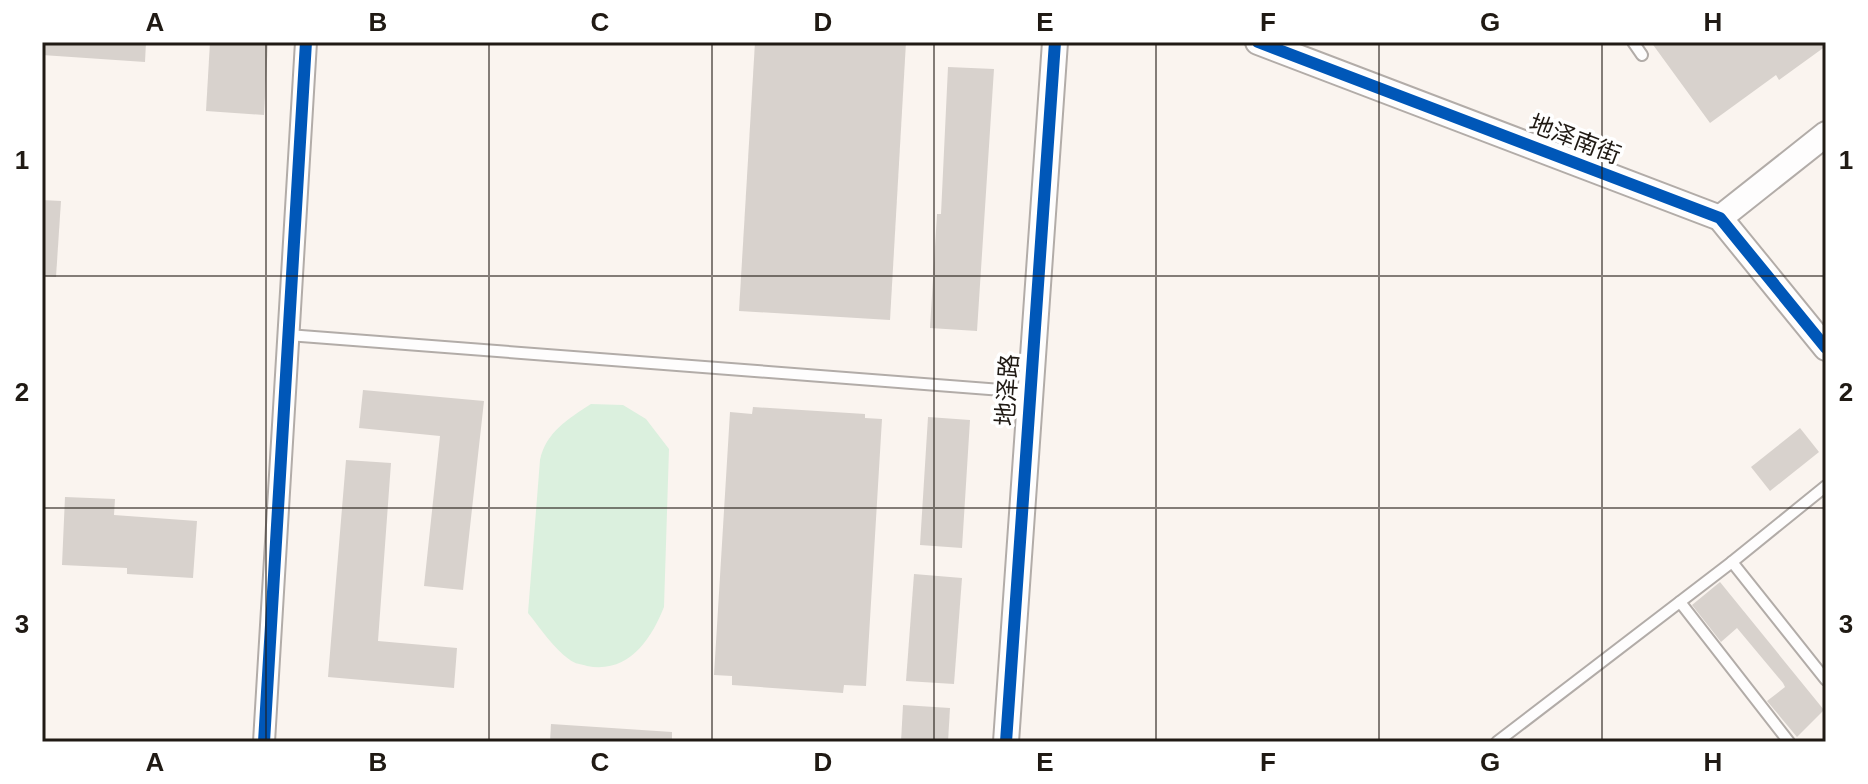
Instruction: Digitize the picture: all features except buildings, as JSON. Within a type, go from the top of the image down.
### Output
[{"type":"street","points":[[264,742],[306,42]]},
{"type":"street","name":"地泽路","points":[[1006,742],[1055,42]]},
{"type":"street","name":"地泽南街","points":[[1258,42],[1720,218],[1826,348]]},
{"type":"street","points":[[1720,218],[1826,134]]},
{"type":"lane","points":[[1633,42],[1642,55]]},
{"type":"lane","points":[[288,335],[1029,392]]},
{"type":"lane","points":[[1497,742],[1826,486]]},
{"type":"lane","points":[[1732,562],[1826,680]]},
{"type":"lane","points":[[1680,602],[1789,742]]},
{"type":"green space","points":[[591,404],[623,405],[646,419],[669,449],[664,607],[652,631],[636,652],[626,660],[602,667],[570,660],[528,613],[543,450],[566,421]]},
{"type":"cycle path","points":[[264,742],[306,42]]},
{"type":"cycle path","points":[[1006,742],[1055,42]]},
{"type":"cycle path","points":[[1258,42],[1720,218],[1826,348]]}]
